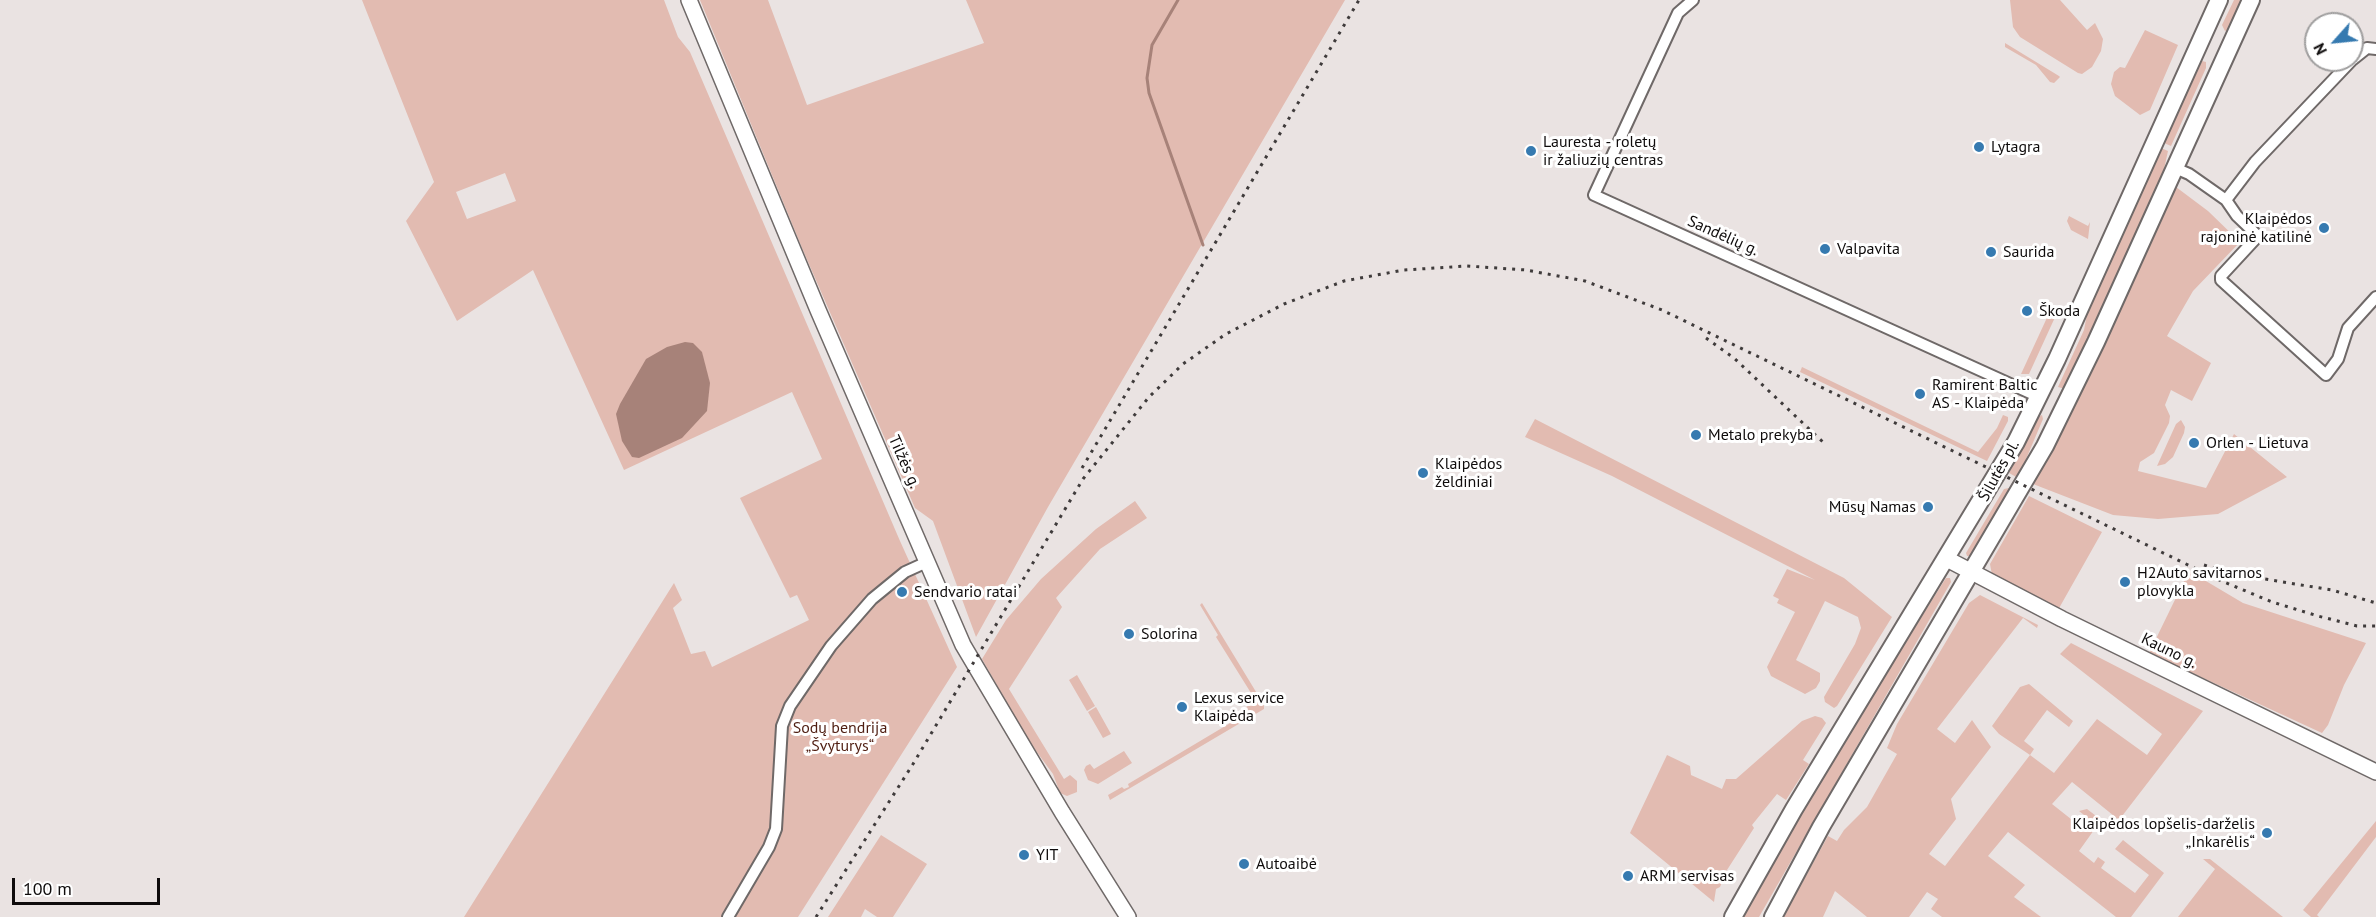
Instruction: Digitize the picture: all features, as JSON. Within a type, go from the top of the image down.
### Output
[{"type":"main road","name":"Tilžės g.","points":[[689,0],[804,279],[970,658],[1128,917]]},
{"type":"main road","name":"Šilutės pl.","points":[[1733,917],[1799,800],[1999,474],[2039,397],[2219,0]]},
{"type":"main road","name":"Šilutės pl.","points":[[1773,917],[1821,827],[1972,573],[2063,410],[2251,0]]},
{"type":"main road","points":[[2200,43],[2226,54]]},
{"type":"main road","points":[[2039,397],[2063,410]]},
{"type":"main road","name":"Kauno g.","points":[[1947,559],[2376,772]]},
{"type":"street","name":"Sandėlių g.","points":[[1693,0],[1678,14],[1594,195],[2039,397]]},
{"type":"street","points":[[2226,200],[2255,162],[2341,72]]},
{"type":"street","points":[[2175,168],[2189,174],[2226,200],[2236,216],[2258,236],[2221,276],[2221,280],[2326,375],[2338,358],[2348,328],[2376,297]]},
{"type":"street","points":[[728,917],[769,846],[776,829],[782,726],[790,706],[831,646],[872,599],[905,572],[927,562]]},
{"type":"green space","name":"Sodų bendrija „Švyturys“","points":[[362,0],[664,0],[678,37],[690,52],[900,541],[957,667],[798,917],[464,917],[674,583],[682,600],[673,608],[691,654],[705,651],[712,667],[809,620],[797,595],[790,598],[740,498],[822,459],[792,392],[624,470],[533,270],[457,321],[406,221],[434,182]],"holes":[[[505,173],[516,201],[467,219],[456,192]]]},
{"type":"green space","points":[[700,0],[768,0],[807,105],[984,43],[966,0],[1345,0],[1048,507],[976,637],[933,521],[915,508],[802,248]]},
{"type":"green space","points":[[2010,0],[2060,0],[2087,30],[2095,23],[2103,39],[2101,51],[2092,67],[2082,74],[2078,73],[2020,37],[2013,27]]},
{"type":"green space","points":[[2234,0],[2243,0],[2230,29],[2225,31],[2222,25]]},
{"type":"green space","points":[[2145,30],[2178,45],[2150,110],[2140,115],[2115,96],[2111,84],[2114,72],[2120,67],[2125,68]]},
{"type":"green space","points":[[2005,43],[2060,77],[2054,83],[2050,82],[2036,65],[2005,47]]},
{"type":"green space","points":[[2202,61],[2206,62],[2206,68],[2171,146],[2164,143]]},
{"type":"green space","points":[[2161,148],[2168,151],[2163,174],[2065,389],[2058,387],[2084,330],[2088,309]]},
{"type":"green space","points":[[2176,187],[2208,211],[2240,242],[2193,291],[2167,336],[2211,363],[2192,401],[2171,390],[2165,405],[2170,416],[2169,423],[2154,453],[2140,462],[2138,471],[2206,488],[2234,434],[2287,477],[2218,514],[2158,519],[2113,515],[2033,484],[2078,400]]},
{"type":"green space","points":[[2069,216],[2088,226],[2090,222],[2088,239],[2071,230],[2067,221]]},
{"type":"green space","points":[[2051,309],[2057,313],[2029,374],[2021,374]]},
{"type":"green space","points":[[1802,367],[1978,452],[1997,428],[2003,415],[2008,417],[2008,421],[1987,461],[1800,372]]},
{"type":"green space","points":[[2042,415],[2043,419],[2018,478],[2009,473],[2038,417]]},
{"type":"green space","points":[[1535,419],[1844,578],[1892,617],[1837,706],[1834,708],[1825,702],[1824,697],[1855,644],[1861,628],[1858,617],[1825,601],[1796,660],[1820,673],[1820,681],[1816,688],[1805,694],[1771,676],[1767,667],[1795,612],[1777,603],[1779,599],[1773,596],[1787,569],[1815,580],[1612,476],[1525,437]]},
{"type":"green space","points":[[2181,420],[2185,427],[2184,433],[2173,457],[2165,464],[2157,466],[2176,424]]},
{"type":"green space","points":[[2009,488],[2009,493],[1970,556],[1967,556],[1966,553],[2004,489]]},
{"type":"green space","points":[[2029,496],[2102,532],[2058,610],[1992,575],[1990,564]]},
{"type":"green space","points":[[1135,501],[1147,518],[1100,549],[1056,598],[1062,607],[1009,689],[1064,779],[1070,775],[1077,781],[1077,792],[1067,796],[1060,793],[1053,774],[1028,740],[982,659],[1006,620],[1041,579],[1096,529]]},
{"type":"green space","points":[[2189,571],[2243,603],[2366,643],[2344,685],[2328,725],[2322,733],[2149,653]]},
{"type":"green space","points":[[1946,578],[1950,578],[1951,582],[1759,917],[1742,917],[1833,757]]},
{"type":"green space","points":[[1980,595],[2038,625],[2037,628],[2023,618],[1937,729],[1955,743],[1972,720],[1991,747],[1951,799],[1956,819],[1929,854],[1945,866],[2030,755],[2054,773],[2097,719],[2147,755],[2162,734],[2060,654],[2071,643],[2203,711],[2119,820],[2072,782],[2052,804],[2076,823],[2084,815],[2079,811],[2087,809],[2113,829],[2111,832],[2099,823],[2079,851],[2094,863],[2098,857],[2105,862],[2101,868],[2135,893],[2149,875],[2115,849],[2123,840],[2164,873],[2131,917],[2116,917],[2008,832],[1988,856],[2025,885],[2014,897],[2041,917],[1942,917],[1931,909],[1938,899],[1927,892],[1909,917],[1867,917],[1835,891],[1823,917],[1783,917],[1828,836],[1837,841],[1844,830],[1867,807],[1897,754],[1887,748],[1897,724],[1969,603]]},
{"type":"green space","points":[[1202,603],[1264,705],[1264,709],[1110,800],[1108,795],[1122,787],[1124,789],[1129,787],[1128,784],[1232,722],[1230,717],[1256,701],[1216,637],[1218,635],[1200,605]]},
{"type":"green space","points":[[1077,675],[1095,706],[1087,711],[1069,680]]},
{"type":"green space","points":[[2029,684],[2073,721],[2069,727],[2047,710],[2024,741],[2034,749],[2030,755],[1999,734],[1992,726],[2020,687]]},
{"type":"green space","points":[[1096,707],[1111,734],[1103,738],[1088,712]]},
{"type":"green space","points":[[1815,716],[1822,718],[1826,723],[1803,760],[1809,764],[1786,800],[1777,794],[1752,825],[1754,828],[1727,870],[1720,887],[1716,889],[1714,902],[1630,833],[1667,755],[1690,766],[1691,775],[1722,789],[1726,779],[1736,779],[1802,721]]},
{"type":"green space","points":[[1124,751],[1132,763],[1098,784],[1088,780],[1084,770],[1086,766],[1090,764],[1094,769]]},
{"type":"green space","points":[[2376,821],[2376,837],[2317,915],[2319,917],[2311,917],[2303,910]]},
{"type":"green space","points":[[881,835],[927,864],[893,917],[877,917],[865,909],[861,917],[828,917]]},
{"type":"green space","points":[[2203,859],[2210,859],[2283,917],[2178,917],[2215,869]]},
{"type":"shaded area","points":[[685,342],[693,343],[702,352],[710,383],[707,411],[682,438],[639,458],[632,457],[622,441],[616,414],[620,404],[646,359],[667,347]]},
{"type":"waterway","points":[[1178,0],[1152,45],[1147,78],[1149,93],[1203,245]]},
{"type":"railway","points":[[1082,468],[1359,0]]},
{"type":"railway","points":[[816,917],[913,764],[1083,479],[1149,397],[1183,364],[1226,334],[1284,304],[1344,281],[1404,270],[1467,266],[1526,270],[1585,281],[1662,310],[2217,579],[2272,602],[2318,616],[2357,626],[2376,626]]},
{"type":"railway","points":[[1706,338],[1734,358],[1825,444]]},
{"type":"railway","points":[[2204,565],[2234,574],[2332,590],[2376,603]]},
{"type":"place","name":"Lytagra","points":[[1979,147]]},
{"type":"place","name":"Lauresta - roletų ir žaliuzių centras","points":[[1531,151]]},
{"type":"place","name":"Klaipėdos rajoninė katilinė","points":[[2324,228]]},
{"type":"place","name":"Valpavita","points":[[1825,249]]},
{"type":"place","name":"Saurida","points":[[1991,252]]},
{"type":"place","name":"Škoda","points":[[2027,311]]},
{"type":"place","name":"Ramirent Baltic AS - Klaipėda","points":[[1920,394]]},
{"type":"place","name":"Metalo prekyba","points":[[1696,435]]},
{"type":"place","name":"Orlen - Lietuva","points":[[2194,443]]},
{"type":"place","name":"Klaipėdos želdiniai","points":[[1423,473]]},
{"type":"place","name":"Mūsų Namas","points":[[1928,507]]},
{"type":"place","name":"H2Auto savitarnos plovykla","points":[[2125,582]]},
{"type":"place","name":"Sendvario ratai","points":[[902,592]]},
{"type":"place","name":"Solorina","points":[[1129,634]]},
{"type":"place","name":"Lexus service Klaipėda","points":[[1182,707]]},
{"type":"place","name":"Klaipėdos lopšelis-darželis „Inkarėlis“","points":[[2267,833]]},
{"type":"place","name":"YIT","points":[[1024,855]]},
{"type":"place","name":"Autoaibė","points":[[1244,864]]},
{"type":"place","name":"ARMI servisas","points":[[1628,876]]}]
